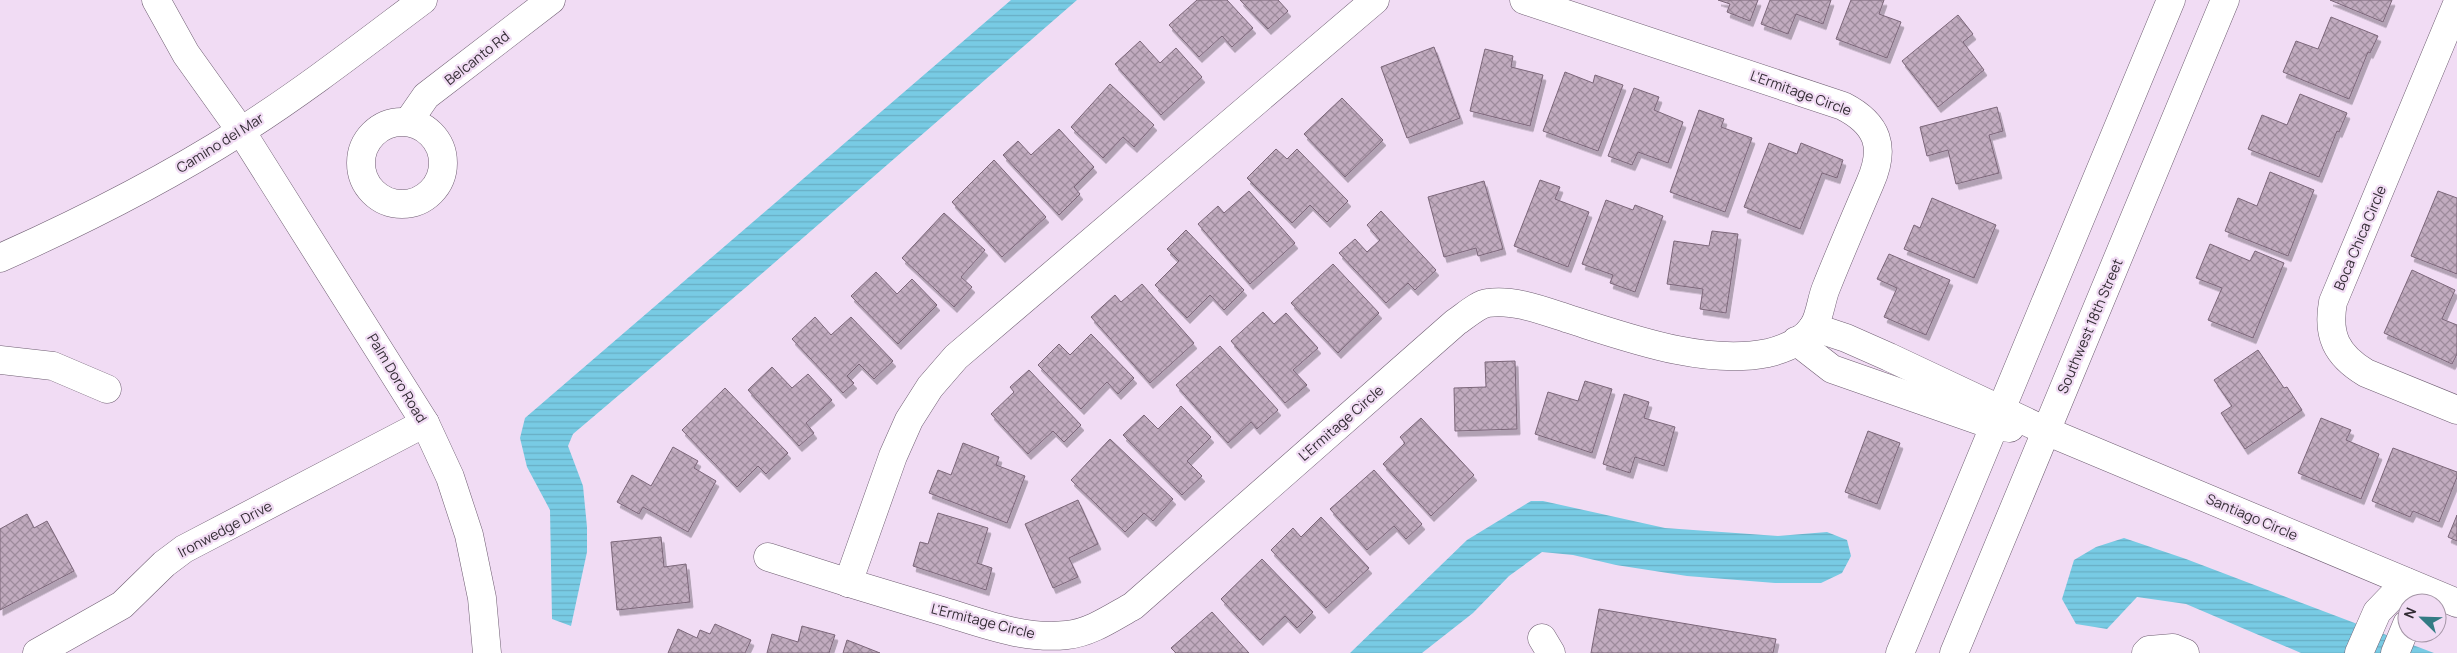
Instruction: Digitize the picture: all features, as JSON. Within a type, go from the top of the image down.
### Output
[{"type":"street","name":"Palm Doro Road","points":[[156,0],[186,54],[241,131],[425,423],[450,477],[469,535],[482,598],[487,653]]},
{"type":"street","name":"Camino del Mar","points":[[0,258],[62,231],[147,187],[241,131],[320,78],[422,0]]},
{"type":"street","name":"Belcanto Rd","points":[[408,122],[426,96],[552,0]]},
{"type":"street","points":[[848,583],[893,456],[909,420],[930,387],[956,357],[1375,0]]},
{"type":"street","name":"L'Ermitage Circle","points":[[768,557],[848,583],[1024,634],[1069,635],[1092,628],[1133,606],[1456,322],[1486,303],[1507,303],[1534,308],[1654,346],[1683,351],[1749,357],[1788,348],[1804,334],[1878,166],[1877,141],[1870,126],[1858,114],[1843,106],[1524,0]]},
{"type":"street","points":[[1900,653],[2171,0]]},
{"type":"street","name":"Southwest 18th Street","points":[[1954,653],[2225,0]]},
{"type":"street","name":"Boca Chica Circle","points":[[2457,4],[2333,302],[2330,318],[2333,336],[2340,352],[2352,365],[2366,373],[2457,410]]},
{"type":"street","points":[[1804,334],[1846,338],[1889,357],[1998,418],[2046,431]]},
{"type":"street","points":[[0,360],[53,366],[107,389]]},
{"type":"street","name":"Ironwedge Drive","points":[[37,653],[122,605],[164,564],[184,549],[425,423]]},
{"type":"street","name":"Santiago Circle","points":[[2046,431],[2415,591],[2457,603]]},
{"type":"street","points":[[2358,653],[2377,612],[2415,591]]},
{"type":"street","points":[[2146,653],[2149,650],[2179,650]]},
{"type":"water","points":[[1011,0],[1077,0],[751,283],[573,434],[568,446],[583,486],[587,527],[587,552],[571,626],[552,619],[550,510],[527,467],[520,438],[525,418]]},
{"type":"water","points":[[1531,501],[1543,501],[1665,528],[1778,536],[1827,532],[1847,540],[1851,556],[1842,573],[1821,583],[1775,583],[1687,576],[1616,565],[1573,555],[1542,552],[1509,576],[1473,613],[1422,653],[1350,653],[1467,540]]},
{"type":"water","points":[[2124,538],[2186,559],[2397,639],[2397,643],[2408,643],[2434,653],[2301,653],[2186,604],[2137,597],[2107,629],[2076,624],[2062,599],[2074,560],[2096,547]]},
{"type":"building","points":[[1197,0],[1227,0],[1253,28],[1232,47],[1222,36],[1199,57],[1169,25]]},
{"type":"building","points":[[1240,0],[1278,0],[1288,11],[1268,29]]},
{"type":"building","points":[[1718,0],[1758,0],[1750,21],[1727,12],[1730,4]]},
{"type":"building","points":[[1770,0],[1831,0],[1823,24],[1796,14],[1788,34],[1761,24]]},
{"type":"building","points":[[1851,0],[1884,0],[1879,14],[1901,22],[1887,58],[1836,39]]},
{"type":"building","points":[[2330,0],[2392,0],[2383,22]]},
{"type":"building","points":[[1958,15],[1973,34],[1963,42],[1984,70],[1938,107],[1902,61]]},
{"type":"building","points":[[2331,17],[2378,36],[2370,53],[2368,52],[2349,99],[2283,72],[2296,41],[2318,49]]},
{"type":"building","points":[[1140,41],[1160,63],[1176,48],[1202,77],[1161,115],[1115,64]]},
{"type":"building","points":[[1434,47],[1460,118],[1407,138],[1381,67]]},
{"type":"building","points":[[1485,49],[1513,56],[1511,67],[1543,75],[1530,126],[1470,111]]},
{"type":"building","points":[[1565,72],[1593,83],[1595,75],[1623,85],[1598,151],[1543,131]]},
{"type":"building","points":[[1110,84],[1154,125],[1134,147],[1123,137],[1103,158],[1071,127]]},
{"type":"building","points":[[1634,88],[1659,97],[1654,110],[1683,122],[1668,163],[1638,152],[1632,165],[1608,156]]},
{"type":"building","points":[[2300,94],[2347,113],[2339,132],[2337,131],[2319,177],[2248,149],[2262,115],[2287,125]]},
{"type":"building","points":[[1342,98],[1383,140],[1345,177],[1304,134]]},
{"type":"building","points":[[1997,107],[2003,131],[1989,135],[1999,173],[1956,184],[1948,150],[1927,156],[1920,127]]},
{"type":"building","points":[[1699,110],[1724,119],[1721,127],[1752,138],[1725,212],[1670,192]]},
{"type":"building","points":[[1059,129],[1094,167],[1074,187],[1080,194],[1059,215],[1003,155],[1018,141],[1031,155]]},
{"type":"building","points":[[1769,143],[1797,154],[1801,143],[1843,160],[1837,178],[1822,173],[1800,229],[1744,207]]},
{"type":"building","points":[[1276,149],[1287,159],[1297,149],[1348,201],[1327,222],[1310,205],[1292,223],[1247,178]]},
{"type":"building","points":[[994,160],[1046,217],[1002,257],[952,202]]},
{"type":"building","points":[[2270,172],[2314,190],[2288,256],[2225,231],[2238,198],[2257,206]]},
{"type":"building","points":[[1540,180],[1560,187],[1555,199],[1589,212],[1568,267],[1514,246]]},
{"type":"building","points":[[1484,181],[1503,249],[1478,256],[1476,248],[1444,257],[1428,197]]},
{"type":"building","points":[[1249,191],[1295,243],[1250,284],[1198,224],[1218,206],[1224,213]]},
{"type":"building","points":[[2438,191],[2457,198],[2457,274],[2411,256]]},
{"type":"building","points":[[1932,198],[1996,225],[1974,278],[1904,249],[1914,225],[1920,228]]},
{"type":"building","points":[[1606,200],[1633,210],[1635,205],[1663,216],[1635,292],[1610,283],[1613,275],[1582,264]]},
{"type":"building","points":[[1381,211],[1436,270],[1415,290],[1408,283],[1386,303],[1339,253],[1355,239],[1367,252],[1380,240],[1367,225]]},
{"type":"building","points":[[944,213],[985,250],[961,277],[972,287],[954,307],[902,258]]},
{"type":"building","points":[[1186,230],[1244,290],[1224,310],[1210,295],[1187,318],[1155,285],[1179,261],[1167,249]]},
{"type":"building","points":[[1712,231],[1738,234],[1726,313],[1700,309],[1703,289],[1667,284],[1674,241],[1709,246]]},
{"type":"building","points":[[2210,244],[2250,261],[2255,251],[2284,263],[2253,338],[2208,320],[2222,288],[2196,278]]},
{"type":"building","points":[[1889,254],[1950,280],[1926,335],[1884,317],[1897,288],[1877,279]]},
{"type":"building","points":[[1333,264],[1379,313],[1338,353],[1291,303]]},
{"type":"building","points":[[2412,270],[2455,290],[2442,319],[2457,325],[2457,354],[2452,364],[2384,333]]},
{"type":"building","points":[[876,272],[897,294],[912,279],[937,305],[898,344],[851,296]]},
{"type":"building","points":[[1142,284],[1194,343],[1150,383],[1091,317],[1115,295],[1121,302]]},
{"type":"building","points":[[1263,312],[1274,324],[1286,313],[1318,348],[1293,370],[1307,385],[1285,403],[1231,341]]},
{"type":"building","points":[[815,317],[831,335],[851,317],[893,361],[874,379],[859,364],[847,376],[854,383],[843,393],[792,339]]},
{"type":"building","points":[[1091,334],[1134,378],[1118,394],[1107,382],[1081,409],[1038,365],[1059,344],[1070,355]]},
{"type":"building","points":[[1220,346],[1278,410],[1257,429],[1251,422],[1228,443],[1176,385]]},
{"type":"building","points":[[2258,350],[2284,388],[2287,387],[2302,410],[2245,449],[2221,413],[2232,406],[2214,380]]},
{"type":"building","points":[[1515,361],[1517,429],[1455,431],[1454,388],[1486,387],[1485,362]]},
{"type":"building","points":[[772,367],[792,388],[808,374],[832,400],[806,423],[814,433],[799,446],[748,390]]},
{"type":"building","points":[[1029,370],[1081,425],[1064,442],[1053,431],[1028,454],[991,414],[1014,392],[1010,387]]},
{"type":"building","points":[[1585,381],[1612,389],[1592,453],[1535,434],[1548,392],[1578,401]]},
{"type":"building","points":[[725,388],[788,453],[766,474],[758,466],[737,487],[682,430]]},
{"type":"building","points":[[1624,394],[1649,402],[1644,418],[1675,427],[1664,466],[1635,457],[1630,473],[1603,464]]},
{"type":"building","points":[[1181,406],[1211,437],[1187,461],[1202,476],[1182,495],[1123,435],[1144,415],[1158,429]]},
{"type":"building","points":[[1421,418],[1474,475],[1431,516],[1383,464],[1405,443],[1400,437]]},
{"type":"building","points":[[2321,418],[2351,430],[2346,440],[2379,454],[2361,499],[2298,473]]},
{"type":"building","points":[[1868,431],[1900,443],[1877,504],[1845,492]]},
{"type":"building","points":[[1110,439],[1173,499],[1153,521],[1144,513],[1125,532],[1071,480]]},
{"type":"building","points":[[963,443],[999,457],[996,465],[1025,476],[1007,523],[929,493],[938,470],[951,475]]},
{"type":"building","points":[[673,447],[698,461],[694,468],[716,481],[688,532],[643,507],[639,514],[617,502],[632,475],[651,486]]},
{"type":"building","points":[[2393,448],[2457,472],[2457,477],[2439,522],[2413,511],[2410,517],[2372,501]]},
{"type":"building","points":[[1374,470],[1422,524],[1406,539],[1394,526],[1367,550],[1330,509]]},
{"type":"building","points":[[1078,500],[1098,544],[1069,558],[1078,577],[1053,588],[1025,524]]},
{"type":"building","points":[[938,513],[988,528],[977,563],[992,568],[986,590],[913,566],[920,542],[928,544]]},
{"type":"building","points":[[27,514],[34,528],[47,521],[74,571],[0,610],[0,529]]},
{"type":"building","points":[[2457,515],[2457,541],[2448,537]]},
{"type":"building","points":[[1321,517],[1369,568],[1326,608],[1271,550],[1293,528],[1301,537]]},
{"type":"building","points":[[661,537],[664,567],[686,564],[690,602],[617,610],[611,542]]},
{"type":"building","points":[[1262,559],[1313,612],[1297,628],[1285,616],[1260,640],[1221,599]]},
{"type":"building","points":[[1599,609],[1776,639],[1773,653],[1591,653]]},
{"type":"building","points":[[1212,612],[1249,653],[1176,653],[1171,648]]},
{"type":"building","points":[[715,624],[751,640],[745,653],[668,653],[678,629],[697,638],[700,630],[710,634]]},
{"type":"building","points":[[802,626],[835,635],[829,653],[767,653],[772,634],[798,642]]},
{"type":"building","points":[[847,640],[880,653],[843,653]]}]
